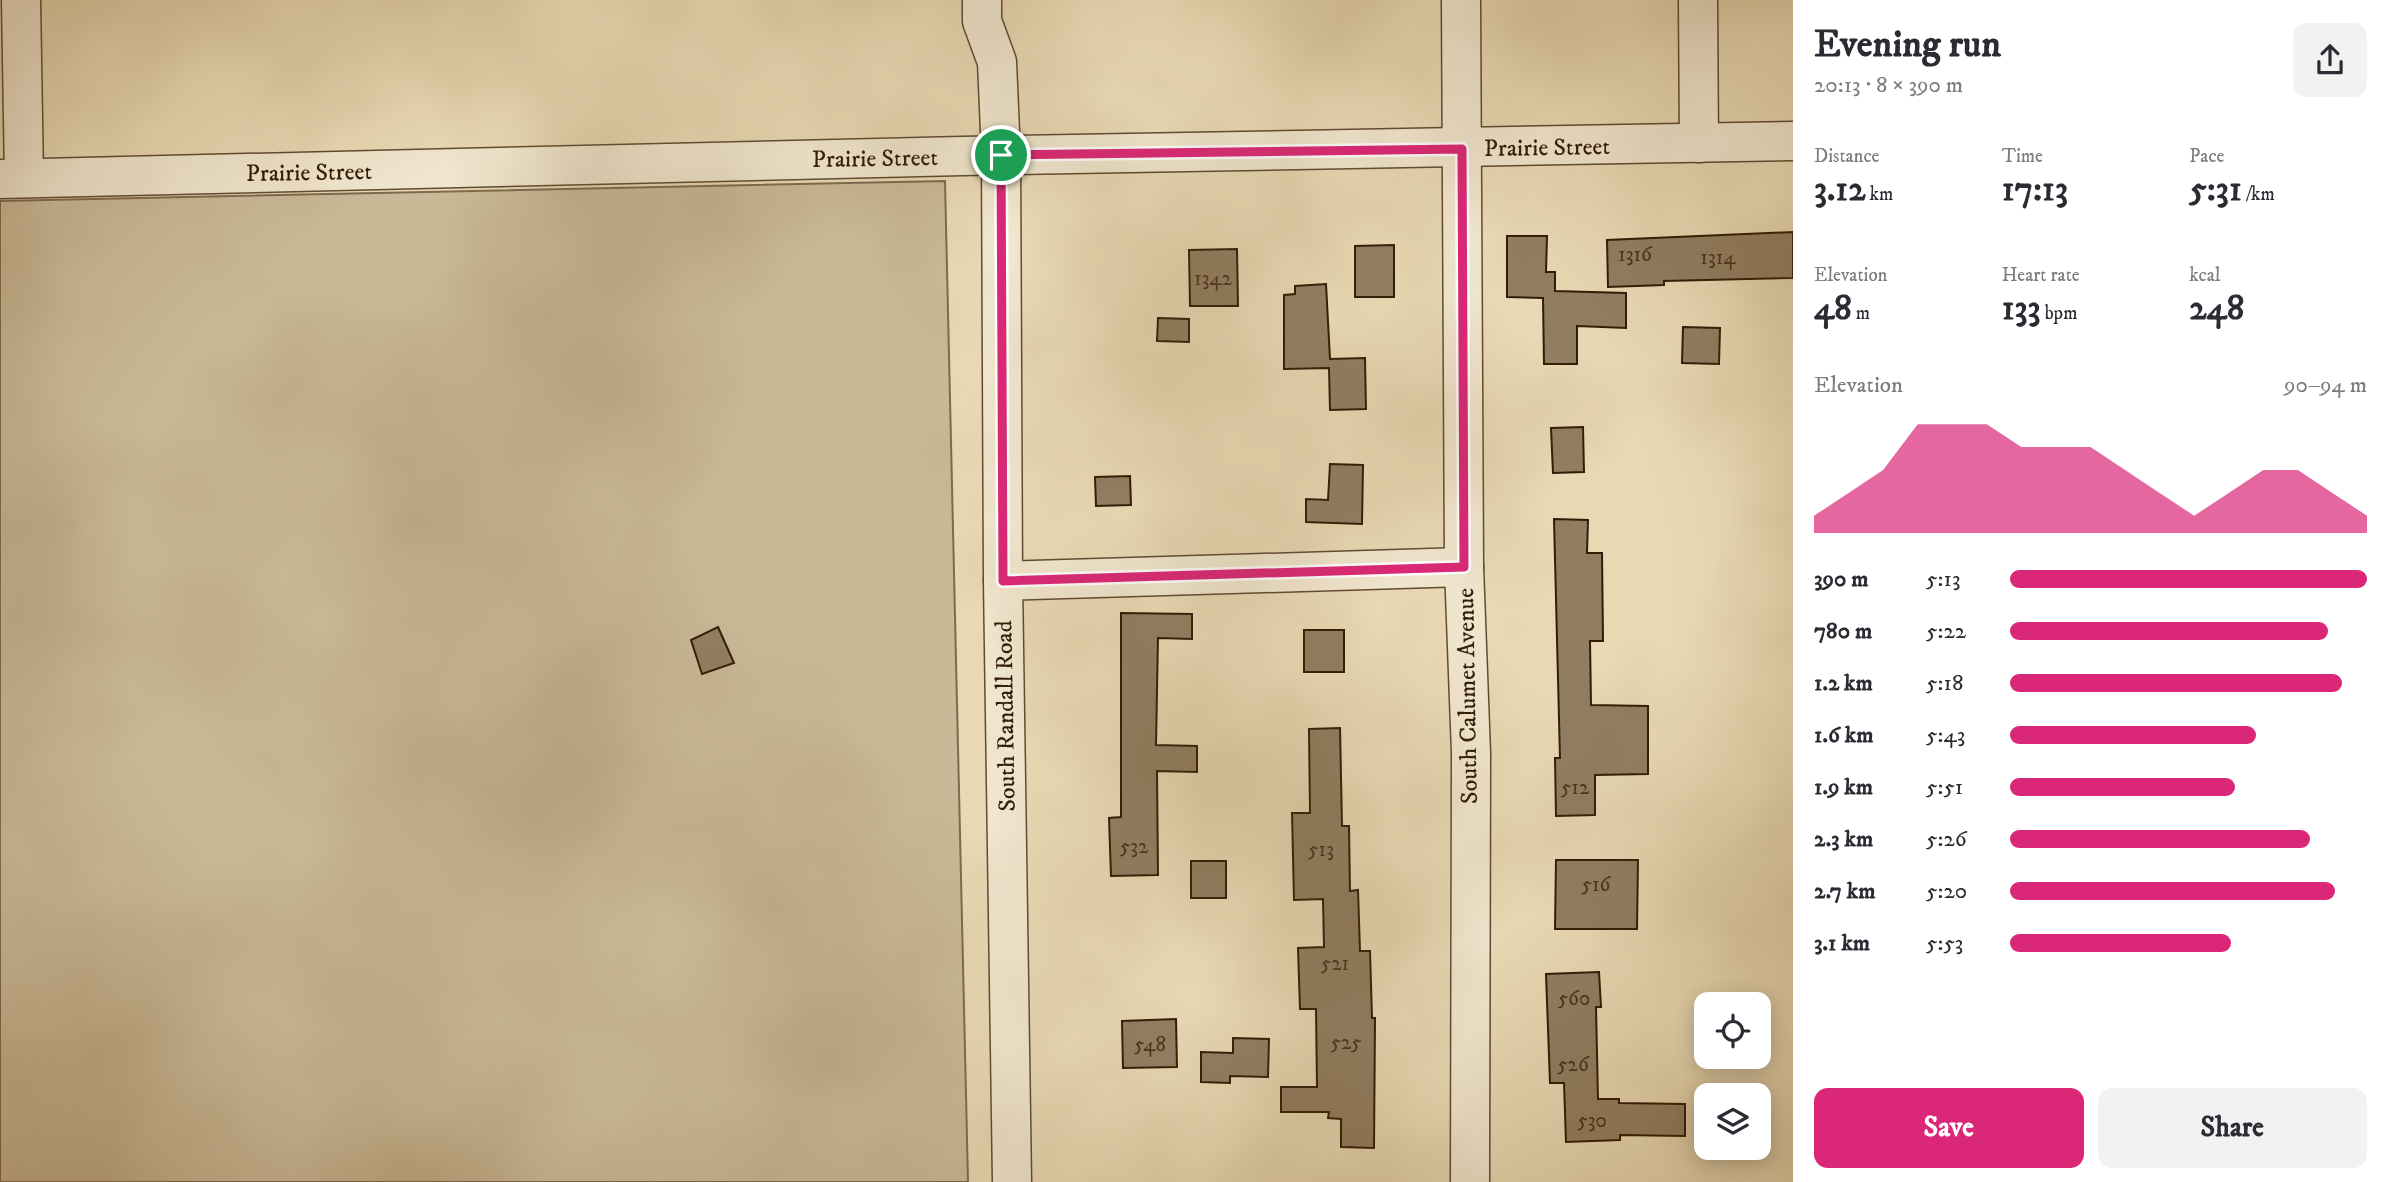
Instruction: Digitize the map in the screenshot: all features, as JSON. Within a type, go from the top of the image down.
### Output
[{"type":"street","points":[[12,178],[22,0]]},
{"type":"street","name":"South Randall Road","points":[[982,0],[982,22],[997,62],[1001,155],[1003,581],[1012,1182]]},
{"type":"street","name":"South Calumet Avenue","points":[[1461,0],[1464,567],[1471,754],[1470,1182]]},
{"type":"street","points":[[1698,0],[1699,144]]},
{"type":"street","name":"Prairie Street","points":[[12,178],[1001,155],[1462,149],[1793,141]]},
{"type":"street","points":[[1003,581],[1464,567]]},
{"type":"shaded area","points":[[945,181],[968,1182],[0,1182],[0,201]]},
{"type":"building","points":[[1793,232],[1793,278],[1664,281],[1664,285],[1608,287],[1607,240]]},
{"type":"building","points":[[1507,236],[1547,236],[1546,272],[1555,272],[1555,291],[1626,293],[1626,328],[1577,326],[1577,364],[1544,364],[1543,298],[1507,297]]},
{"type":"building","points":[[1394,245],[1394,297],[1355,297],[1355,246]]},
{"type":"building","points":[[1237,249],[1238,306],[1190,306],[1189,250]]},
{"type":"building","points":[[1326,284],[1330,359],[1365,358],[1366,409],[1330,410],[1329,368],[1284,369],[1284,295],[1295,294],[1295,286]]},
{"type":"building","points":[[1158,318],[1189,319],[1189,342],[1157,341]]},
{"type":"building","points":[[1683,327],[1720,328],[1719,364],[1682,363]]},
{"type":"building","points":[[1583,427],[1584,472],[1553,473],[1551,428]]},
{"type":"building","points":[[1330,464],[1363,465],[1362,524],[1306,522],[1306,499],[1328,500]]},
{"type":"building","points":[[1130,476],[1131,505],[1096,506],[1095,477]]},
{"type":"building","points":[[1554,519],[1588,520],[1587,553],[1602,553],[1603,641],[1590,641],[1591,705],[1648,706],[1648,774],[1595,775],[1595,815],[1556,816],[1555,758],[1560,758]]},
{"type":"building","points":[[1121,613],[1192,614],[1192,639],[1158,638],[1156,745],[1197,746],[1197,772],[1157,771],[1158,875],[1111,876],[1109,818],[1121,817]]},
{"type":"building","points":[[718,627],[734,663],[702,674],[691,640]]},
{"type":"building","points":[[1304,630],[1344,630],[1344,672],[1304,672]]},
{"type":"building","points":[[1340,728],[1342,826],[1349,826],[1350,891],[1358,890],[1360,951],[1370,951],[1372,1018],[1375,1018],[1374,1148],[1341,1147],[1341,1119],[1328,1118],[1329,1112],[1281,1112],[1281,1087],[1317,1087],[1316,1009],[1300,1009],[1298,948],[1324,947],[1323,899],[1294,900],[1292,813],[1310,813],[1309,729]]},
{"type":"building","points":[[1556,860],[1638,860],[1637,929],[1555,929]]},
{"type":"building","points":[[1191,861],[1226,861],[1226,898],[1191,898]]},
{"type":"building","points":[[1599,972],[1601,1007],[1596,1007],[1598,1099],[1619,1099],[1619,1103],[1685,1104],[1685,1136],[1620,1135],[1620,1140],[1566,1142],[1564,1083],[1550,1083],[1546,974]]},
{"type":"building","points":[[1176,1019],[1177,1067],[1123,1068],[1122,1021]]},
{"type":"building","points":[[1233,1038],[1269,1039],[1268,1077],[1230,1076],[1230,1083],[1201,1082],[1201,1052],[1233,1053]]},
{"type":"route","points":[[1462,149],[1464,567],[1003,581],[1001,155],[1462,149]]}]
